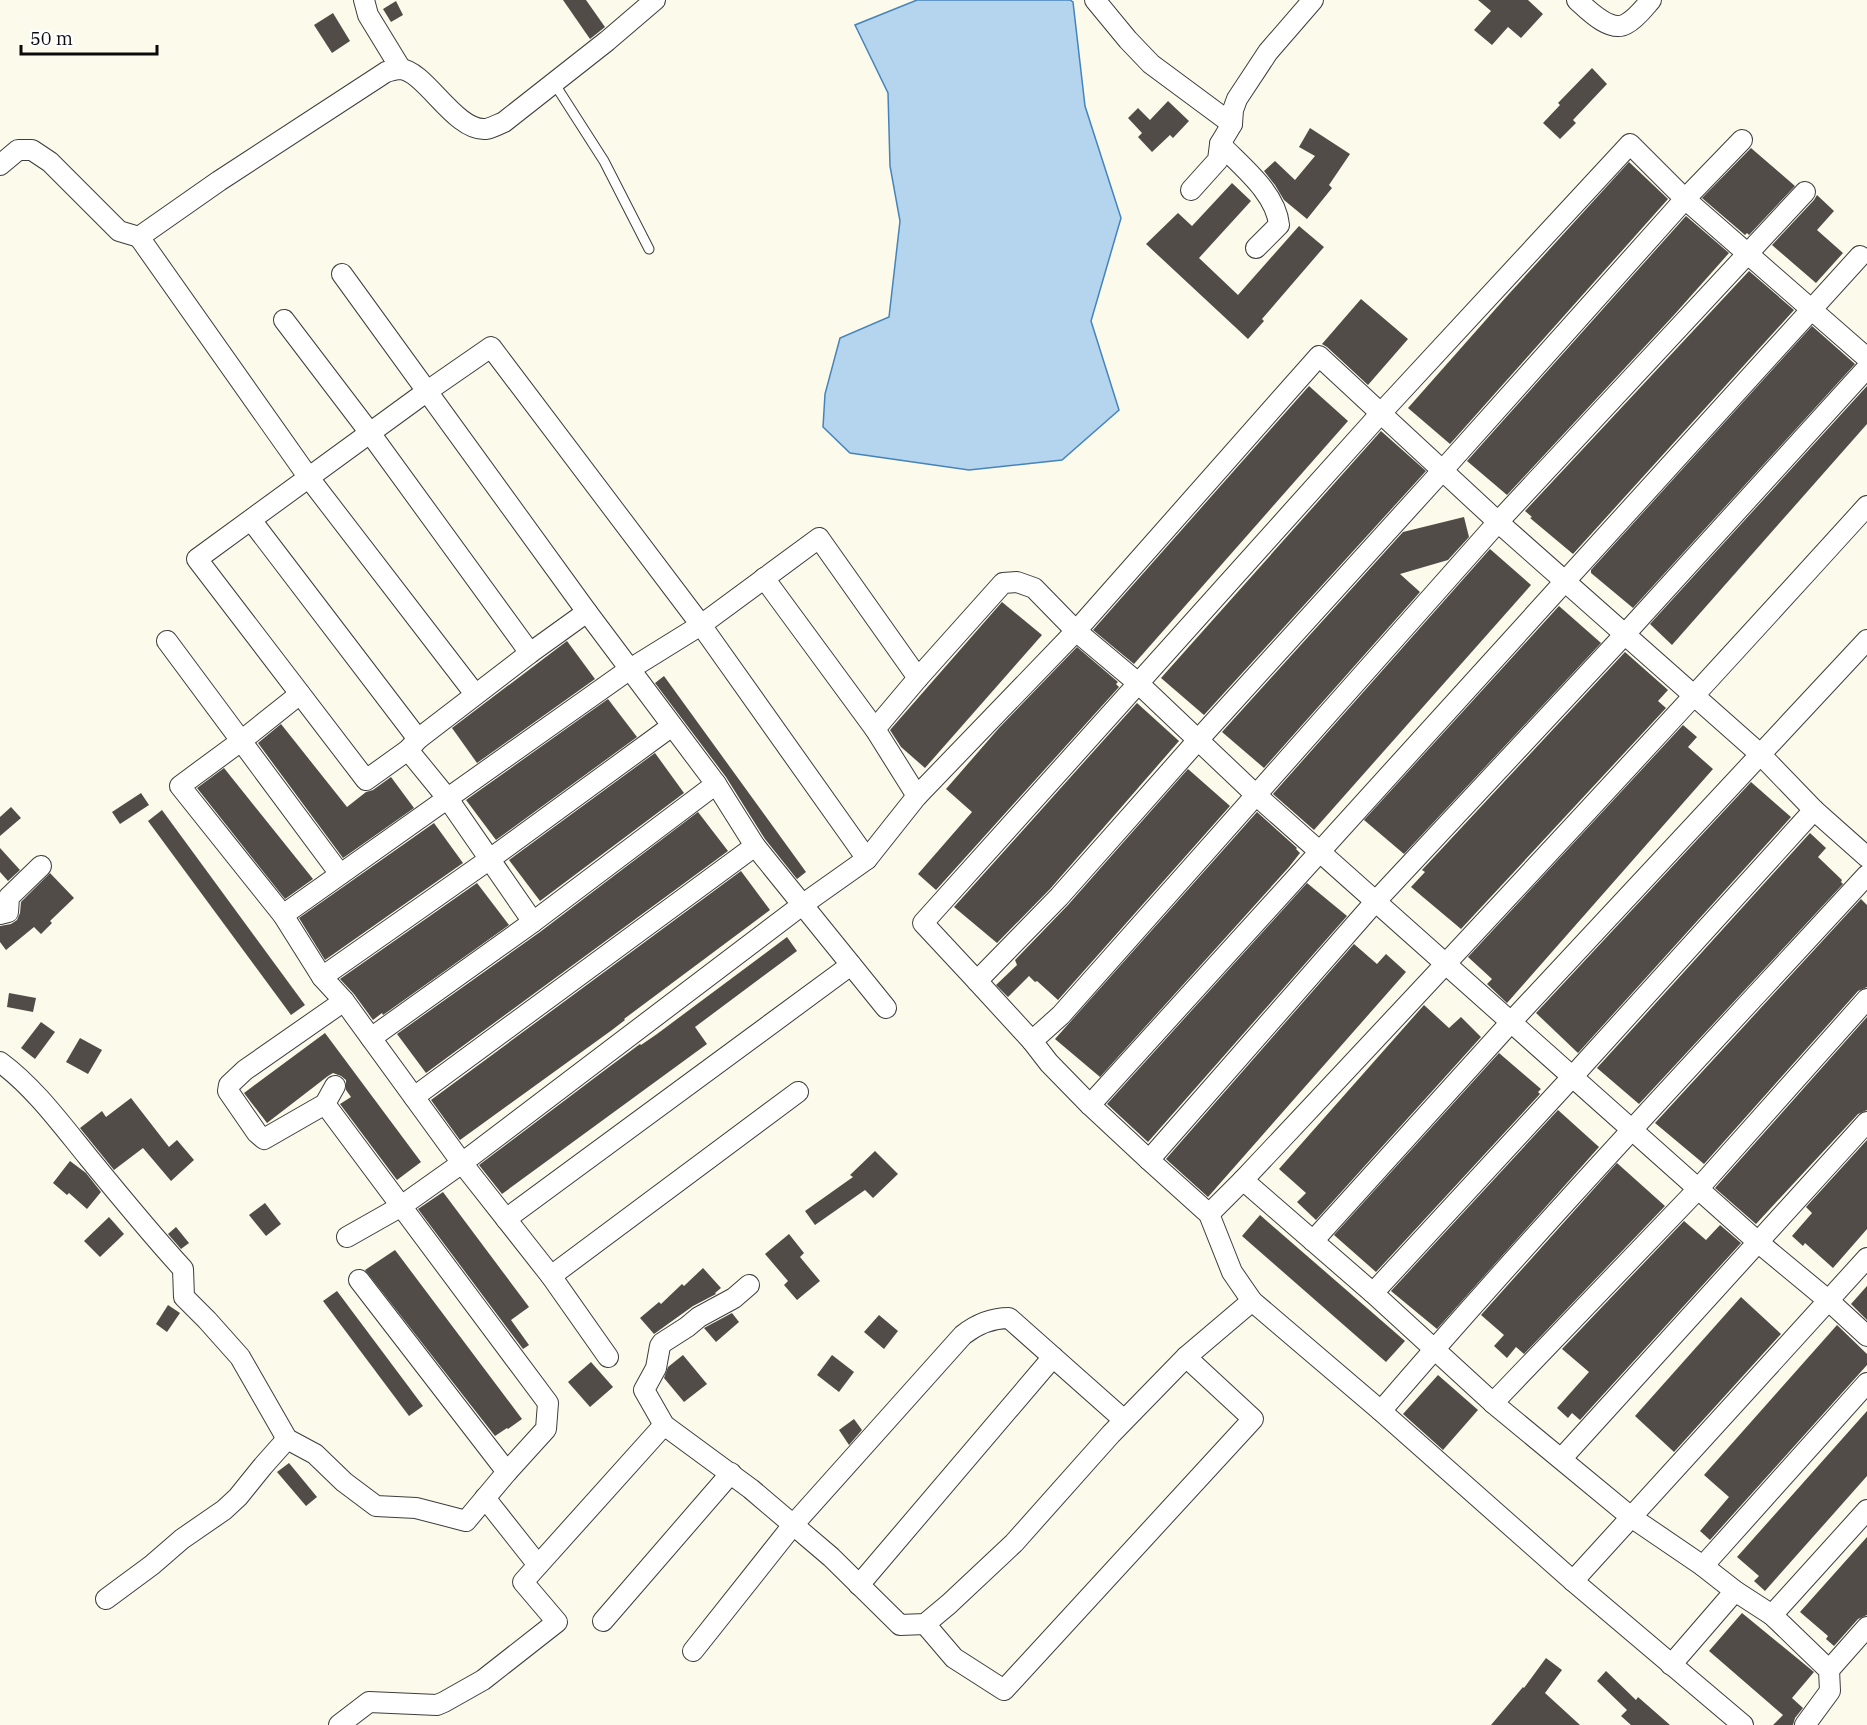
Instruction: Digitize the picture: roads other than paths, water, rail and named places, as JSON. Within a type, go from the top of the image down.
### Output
[{"type":"street","points":[[364,0],[368,15],[401,69],[416,77],[459,118],[473,127],[487,129],[504,122],[655,0]]},
{"type":"street","points":[[1095,0],[1151,64],[1232,124]]},
{"type":"street","points":[[1191,190],[1218,160],[1220,144],[1232,124],[1233,110],[1268,52],[1313,0]]},
{"type":"street","points":[[1576,0],[1588,11],[1614,26],[1625,25],[1651,0]]},
{"type":"street","points":[[139,237],[219,181],[386,72],[401,69]]},
{"type":"street","points":[[977,981],[1059,897],[1685,199],[1742,140]]},
{"type":"street","points":[[1220,144],[1271,198],[1278,215],[1279,225],[1256,248]]},
{"type":"street","points":[[1743,1725],[1573,1581],[1381,1411],[1252,1301],[1232,1272],[1209,1214],[1090,1105],[1049,1063],[1032,1041],[923,923],[1381,413],[1630,144],[1685,199],[1867,358]]},
{"type":"street","points":[[0,165],[18,150],[32,150],[50,162],[118,231],[139,237],[309,478],[475,694]]},
{"type":"street","points":[[1032,1041],[1061,1015],[1498,522],[1805,192]]},
{"type":"street","points":[[1090,1105],[1860,256]]},
{"type":"street","points":[[342,274],[587,612],[716,784],[755,846],[886,1008]]},
{"type":"street","points":[[284,320],[370,433],[530,653]]},
{"type":"street","points":[[587,612],[475,694],[366,780],[197,560],[426,392],[492,347],[701,624],[867,859]]},
{"type":"street","points":[[347,1237],[400,1207],[462,1163],[802,905],[867,859],[917,796],[1076,631],[1319,356],[1498,522],[1760,754],[1814,810],[1867,857]]},
{"type":"street","points":[[1149,1160],[1375,902],[1626,633],[1867,368]]},
{"type":"street","points":[[1209,1214],[1446,965],[1867,506]]},
{"type":"street","points":[[251,520],[413,744],[533,922]]},
{"type":"street","points":[[283,915],[630,669],[701,624],[819,538],[918,678]]},
{"type":"street","points":[[764,578],[875,729],[917,796]]},
{"type":"street","points":[[875,729],[1003,583],[1017,582],[1034,588],[1076,631],[1138,683],[1256,795],[1375,902],[1867,1336]]},
{"type":"street","points":[[1313,1241],[1511,1023],[1867,640]]},
{"type":"street","points":[[167,641],[340,874]]},
{"type":"street","points":[[300,694],[180,786],[283,915],[322,977],[344,1001],[462,1163],[551,1276],[609,1357]]},
{"type":"street","points":[[322,977],[490,860],[672,726]]},
{"type":"street","points":[[371,1038],[533,922],[716,784]]},
{"type":"street","points":[[1373,1293],[1814,810]]},
{"type":"street","points":[[414,1097],[755,846]]},
{"type":"street","points":[[0,914],[9,912],[9,897],[41,866]]},
{"type":"street","points":[[1381,1411],[1632,1130],[1867,874]]},
{"type":"street","points":[[506,1219],[851,965]]},
{"type":"street","points":[[1493,1403],[1698,1189],[1867,999]]},
{"type":"street","points":[[335,1086],[325,1104],[264,1139],[250,1124],[229,1094],[228,1089],[230,1084],[245,1070],[344,1001]]},
{"type":"street","points":[[0,1062],[38,1097],[147,1230],[183,1269],[184,1297],[240,1358],[287,1439],[315,1454],[344,1482],[376,1506],[416,1508],[466,1521],[546,1429],[548,1403],[325,1104]]},
{"type":"street","points":[[551,1276],[798,1092]]},
{"type":"street","points":[[1562,1458],[1867,1122]]},
{"type":"street","points":[[1243,1180],[1373,1293],[1493,1403],[1562,1458],[1630,1517],[1772,1615],[1829,1670],[1830,1691],[1805,1725]]},
{"type":"street","points":[[1573,1581],[1867,1258]]},
{"type":"street","points":[[359,1280],[507,1472]]},
{"type":"street","points":[[749,1285],[734,1298],[699,1317],[660,1346],[657,1368],[644,1390],[664,1425],[731,1473],[831,1557],[900,1625],[925,1624],[949,1604],[1014,1543],[1124,1420],[1186,1357],[1252,1301]]},
{"type":"street","points":[[693,1651],[793,1525],[963,1335],[972,1329],[989,1320],[1009,1318],[1124,1420]]},
{"type":"street","points":[[859,1585],[1053,1357]]},
{"type":"street","points":[[925,1624],[954,1658],[1004,1690],[1253,1419],[1186,1357]]},
{"type":"street","points":[[1703,1566],[1867,1383]]},
{"type":"street","points":[[339,1725],[369,1702],[437,1705],[444,1702],[483,1680],[557,1623],[523,1582],[664,1425]]},
{"type":"street","points":[[106,1599],[231,1504],[287,1439]]},
{"type":"street","points":[[603,1621],[731,1473]]},
{"type":"street","points":[[485,1498],[538,1565]]},
{"type":"street","points":[[1772,1615],[1867,1510]]},
{"type":"street","points":[[1671,1665],[1735,1591]]},
{"type":"street","points":[[1829,1670],[1867,1628]]},
{"type":"lane","points":[[554,83],[604,161],[649,249]]},
{"type":"water","points":[[917,0],[1070,0],[1073,2],[1085,106],[1121,218],[1091,321],[1119,410],[1062,460],[969,470],[850,453],[823,427],[825,394],[840,338],[889,317],[900,221],[890,166],[888,93],[855,25]]}]
